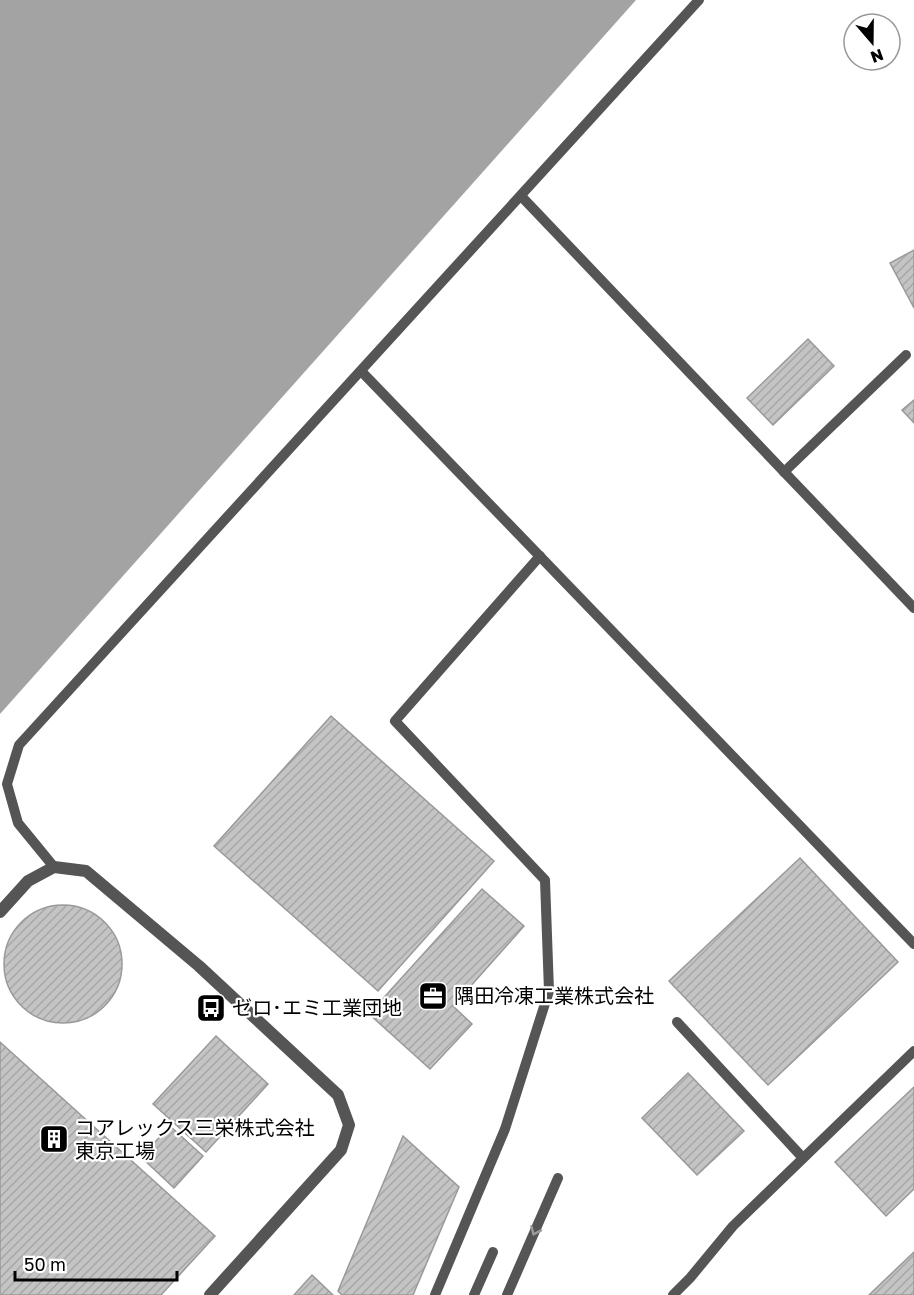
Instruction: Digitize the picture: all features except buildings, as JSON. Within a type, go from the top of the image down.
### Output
[{"type":"street","points":[[0,912],[28,880],[54,867],[86,871],[199,966],[338,1095],[349,1125],[341,1150],[210,1295]]},
{"type":"lane","points":[[54,867],[18,823],[7,784],[20,745],[699,0]]},
{"type":"lane","points":[[521,196],[914,608]]},
{"type":"lane","points":[[784,472],[906,355]]},
{"type":"lane","points":[[361,371],[914,944]]},
{"type":"lane","points":[[435,1295],[505,1129],[549,992],[545,880],[395,721],[540,556]]},
{"type":"lane","points":[[677,1022],[803,1158]]},
{"type":"lane","points":[[673,1295],[733,1226],[914,1051]]},
{"type":"lane","points":[[507,1295],[558,1178]]},
{"type":"lane","points":[[474,1295],[493,1252]]},
{"type":"shaded area","points":[[0,0],[636,0],[0,714]]},
{"type":"place","name":"隅田冷凍工業株式会社","points":[[433,996]]},
{"type":"place","name":"ゼロ･エミ工業団地","points":[[211,1008]]},
{"type":"place","name":"コアレックス三栄株式会社 東京工場","points":[[54,1139]]}]
